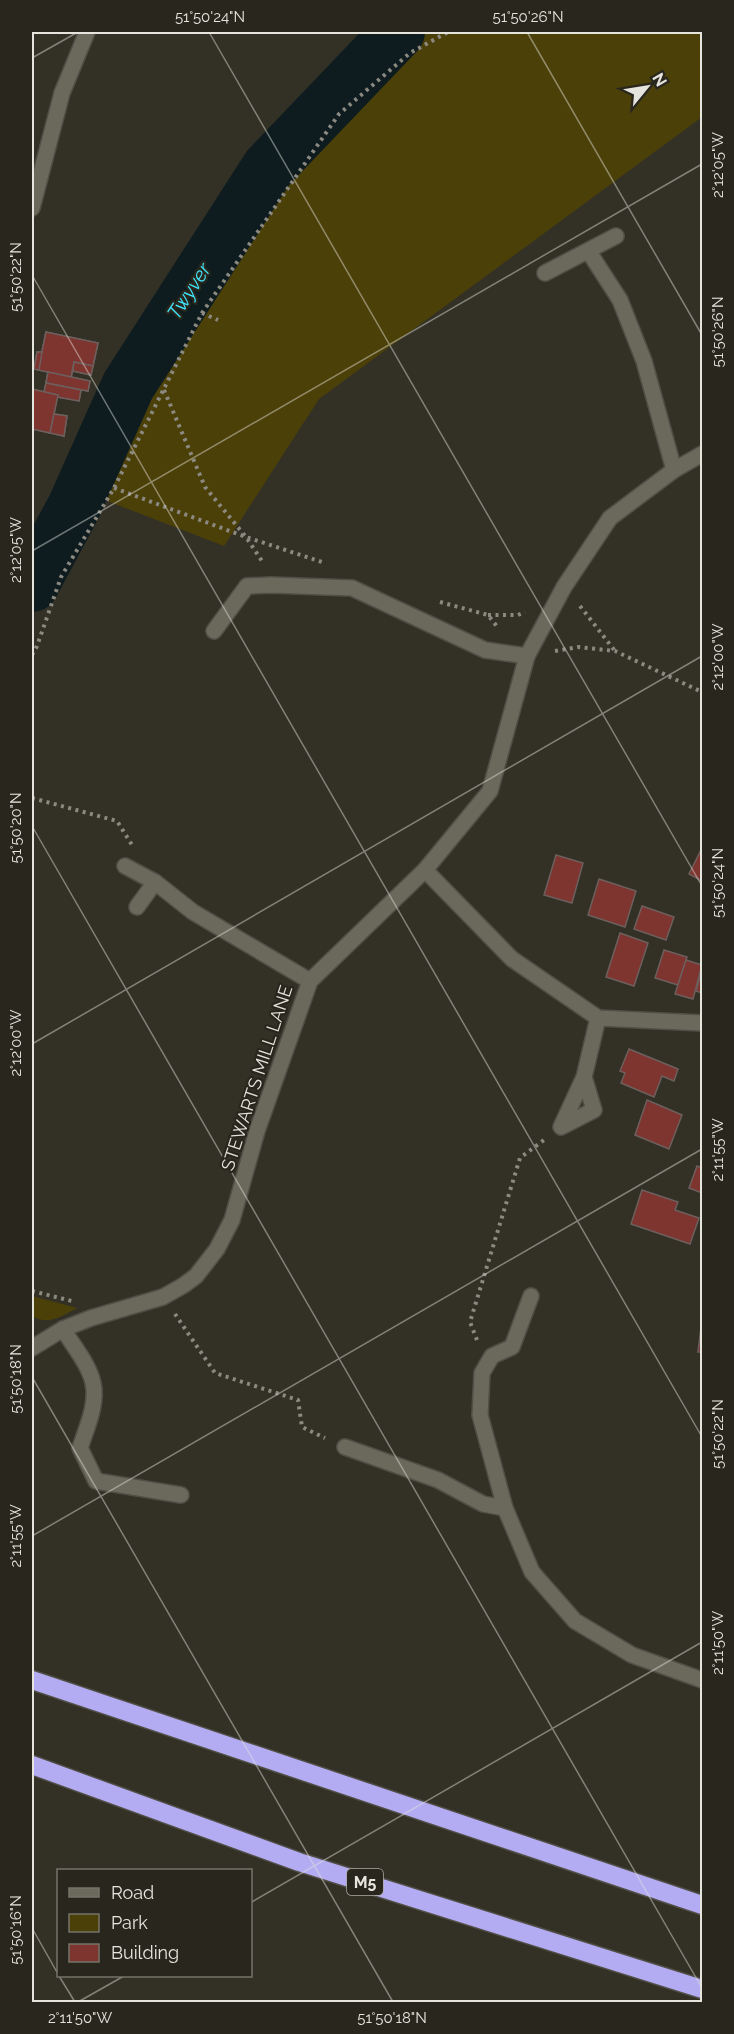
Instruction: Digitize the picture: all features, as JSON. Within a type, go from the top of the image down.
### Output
[{"type":"highway","points":[[32,1680],[702,1905]]},
{"type":"highway","name":"M5","points":[[32,1765],[299,1862],[702,1989]]},
{"type":"street","points":[[32,208],[62,93],[87,32]]},
{"type":"street","points":[[545,273],[616,237]]},
{"type":"street","points":[[589,252],[620,300],[644,362],[674,470]]},
{"type":"street","name":"STEWARTS MILL LANE","points":[[32,1348],[63,1329],[91,1318],[163,1297],[184,1286],[196,1276],[216,1249],[232,1220],[257,1131],[310,981],[425,870],[490,791],[527,656],[564,587],[610,518],[674,470],[702,454]]},
{"type":"street","points":[[214,631],[247,586],[352,588],[485,651],[527,656]]},
{"type":"street","points":[[125,866],[155,882],[193,912],[310,981]]},
{"type":"street","points":[[425,870],[512,959],[598,1018],[702,1023]]},
{"type":"street","points":[[137,907],[155,882]]},
{"type":"street","points":[[561,1127],[584,1077],[598,1018]]},
{"type":"street","points":[[561,1127],[594,1110],[584,1077]]},
{"type":"street","points":[[531,1296],[512,1347],[492,1356],[482,1373],[480,1415],[505,1508],[532,1572],[575,1621],[632,1656],[702,1680]]},
{"type":"street","points":[[63,1329],[82,1359],[93,1384],[93,1408],[80,1448],[96,1481],[181,1495]]},
{"type":"street","points":[[345,1448],[438,1480],[483,1504],[505,1508]]},
{"type":"path","points":[[32,655],[61,577],[114,488],[202,313],[339,114],[410,53],[448,32]]},
{"type":"path","points":[[202,313],[218,320]]},
{"type":"path","points":[[164,390],[205,487],[252,545],[267,568],[271,585]]},
{"type":"path","points":[[564,587],[615,651]]},
{"type":"path","points":[[488,615],[518,615],[531,610],[553,608]]},
{"type":"path","points":[[527,656],[578,647],[615,651],[702,692]]},
{"type":"path","points":[[32,798],[117,821],[155,882]]},
{"type":"path","points":[[492,1356],[478,1344],[470,1322],[486,1267],[520,1158],[561,1127]]},
{"type":"path","points":[[32,1292],[81,1304],[91,1318]]},
{"type":"path","points":[[163,1297],[215,1373],[298,1400],[302,1427],[345,1448]]},
{"type":"green space","points":[[379,32],[702,32],[702,117],[319,399],[224,546],[84,492],[126,376],[265,156]]},
{"type":"green space","points":[[32,1296],[77,1308],[55,1319],[38,1319],[32,1316]]},
{"type":"building","points":[[46,332],[98,343],[91,375],[73,371],[71,377],[90,381],[88,391],[46,383],[48,372],[34,369],[37,352],[42,352]]},
{"type":"building","points":[[46,332],[98,343],[93,366],[74,362],[71,377],[38,370]]},
{"type":"building","points":[[37,352],[42,352],[39,370],[34,369]]},
{"type":"building","points":[[74,362],[93,366],[91,375],[73,371]]},
{"type":"building","points":[[48,372],[90,381],[88,391],[46,383]]},
{"type":"building","points":[[46,383],[81,390],[79,401],[57,397],[54,414],[67,416],[64,436],[32,429],[32,389],[44,392]]},
{"type":"building","points":[[46,383],[81,390],[79,401],[44,392]]},
{"type":"building","points":[[32,389],[58,395],[50,433],[32,429]]},
{"type":"building","points":[[54,414],[67,416],[64,436],[50,433]]},
{"type":"building","points":[[702,850],[702,881],[689,874]]},
{"type":"building","points":[[556,855],[583,863],[572,903],[544,895]]},
{"type":"building","points":[[599,879],[636,891],[625,927],[588,915]]},
{"type":"building","points":[[642,906],[674,917],[666,940],[634,929]]},
{"type":"building","points":[[620,933],[648,943],[634,986],[606,977]]},
{"type":"building","points":[[664,950],[687,957],[678,985],[655,978]]},
{"type":"building","points":[[686,960],[702,965],[693,999],[675,994]]},
{"type":"building","points":[[702,970],[702,993],[696,991]]},
{"type":"building","points":[[629,1049],[678,1069],[674,1081],[662,1076],[654,1097],[621,1083],[625,1073],[620,1071]]},
{"type":"building","points":[[647,1100],[682,1115],[669,1149],[635,1135]]},
{"type":"building","points":[[697,1166],[702,1168],[702,1193],[689,1188]]},
{"type":"building","points":[[642,1190],[678,1202],[675,1210],[699,1218],[690,1244],[631,1224]]},
{"type":"building","points":[[702,1319],[702,1352],[698,1352]]},
{"type":"waterway","name":"Twyver","points":[[32,585],[74,507],[128,386],[268,168],[398,32]]}]
